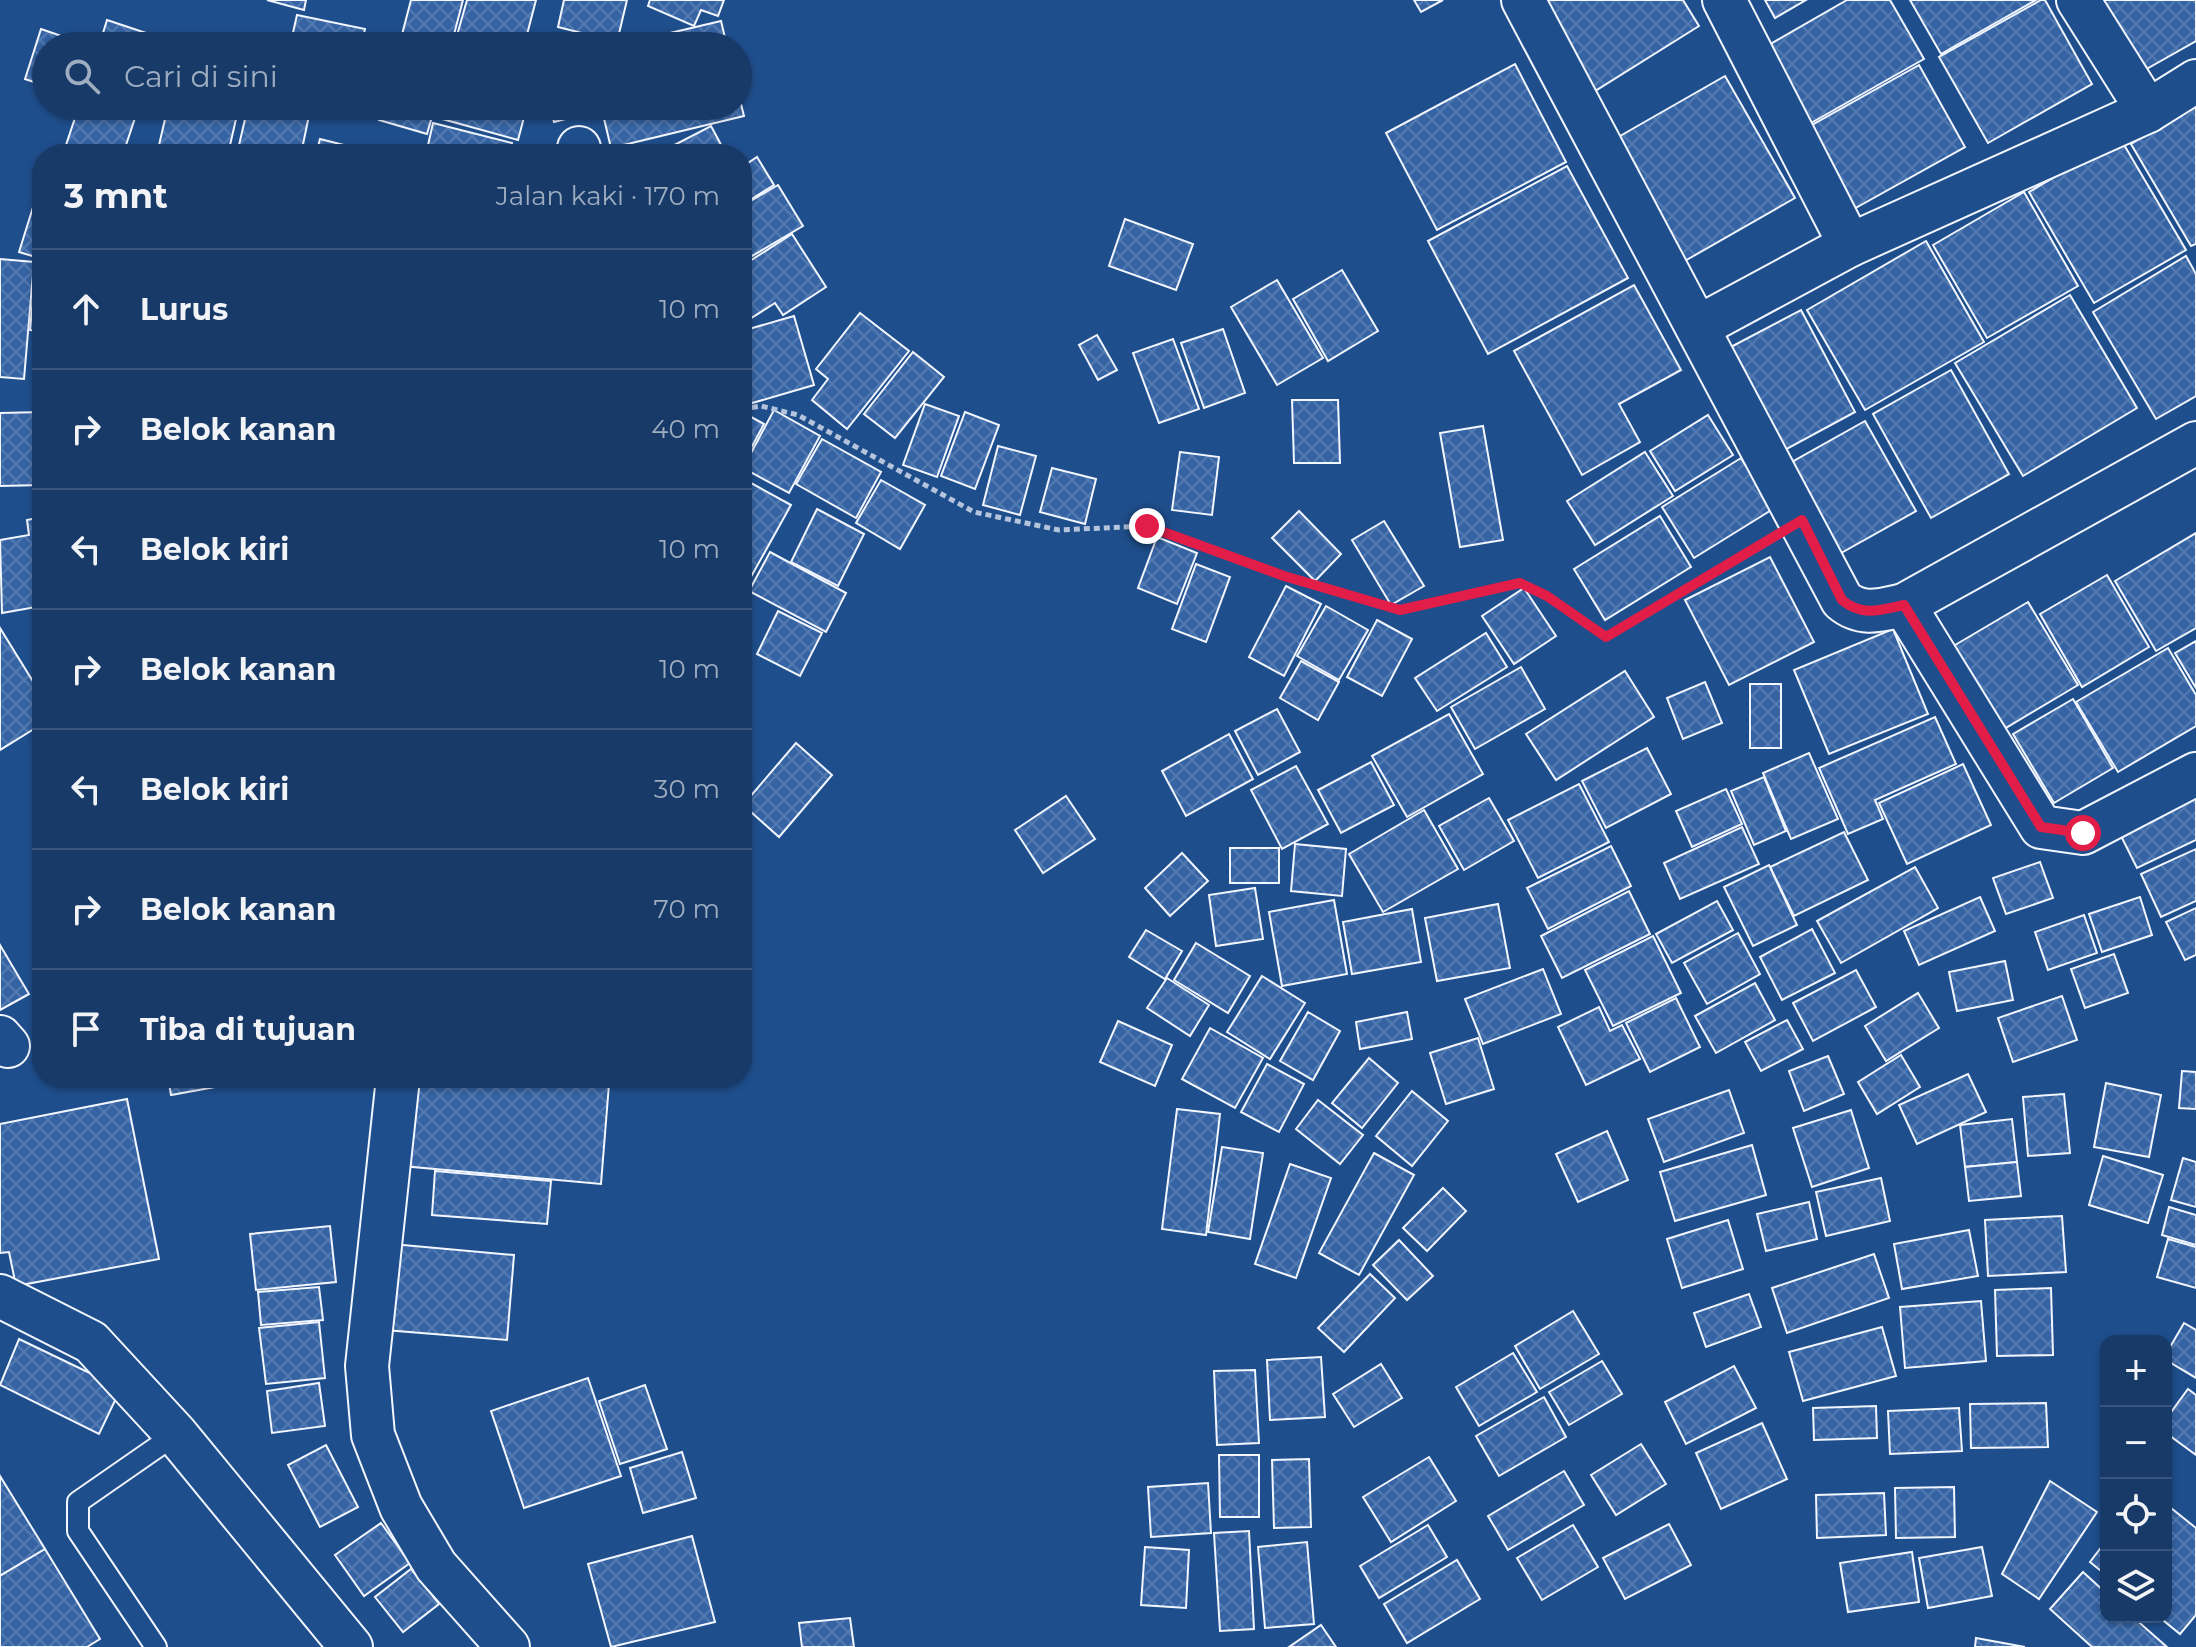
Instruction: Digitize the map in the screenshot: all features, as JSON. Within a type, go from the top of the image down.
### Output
[{"type":"street","points":[[1523,0],[1842,600],[1852,608],[1873,612],[1904,605],[2196,443]]},
{"type":"street","points":[[1724,0],[1850,245]]},
{"type":"street","points":[[2078,0],[2148,111]]},
{"type":"street","points":[[1698,327],[1850,245],[2148,111],[2196,81]]},
{"type":"street","points":[[1904,605],[2041,827],[2083,833],[2196,774]]},
{"type":"street","points":[[397,1088],[367,1366],[373,1435],[401,1507],[436,1566],[508,1647]]},
{"type":"street","points":[[0,1296],[91,1342],[176,1434],[351,1647]]},
{"type":"lane","points":[[156,1647],[78,1531],[76,1515],[78,1502],[84,1495],[176,1434]]},
{"type":"path","points":[[752,407],[761,406],[798,415],[974,512],[1059,530],[1147,526],[1284,576],[1400,610],[1520,583],[1547,596],[1606,637],[1802,520]]},
{"type":"building","points":[[267,0],[306,0],[304,10]]},
{"type":"building","points":[[411,0],[463,0],[455,32],[403,32]]},
{"type":"building","points":[[467,0],[536,0],[528,32],[458,32]]},
{"type":"building","points":[[564,0],[627,0],[619,32],[578,32],[558,27]]},
{"type":"building","points":[[650,0],[724,0],[718,16],[701,10],[694,26],[648,6]]},
{"type":"building","points":[[1414,0],[1443,0],[1421,12]]},
{"type":"building","points":[[1538,0],[1683,0],[1699,26],[1595,91]]},
{"type":"building","points":[[1765,0],[1806,0],[1775,18]]},
{"type":"building","points":[[1847,0],[1890,0],[1924,59],[1811,123],[1767,46]]},
{"type":"building","points":[[1910,0],[2036,0],[1941,54]]},
{"type":"building","points":[[2045,0],[2092,84],[1988,143],[1939,57]]},
{"type":"building","points":[[2102,0],[2196,0],[2196,41],[2143,71]]},
{"type":"building","points":[[297,15],[365,29],[364,32],[293,32]]},
{"type":"building","points":[[107,20],[143,32],[103,32]]},
{"type":"building","points":[[721,21],[724,32],[674,32]]},
{"type":"building","points":[[32,57],[32,81],[25,79]]},
{"type":"building","points":[[1515,64],[1566,162],[1437,230],[1386,133]]},
{"type":"building","points":[[1919,65],[1965,147],[1852,210],[1805,129]]},
{"type":"building","points":[[1725,76],[1795,198],[1683,262],[1613,140]]},
{"type":"building","points":[[2196,106],[2196,244],[2191,246],[2131,144]]},
{"type":"building","points":[[74,120],[134,120],[126,144],[66,144]]},
{"type":"building","points":[[165,120],[236,120],[230,144],[159,144]]},
{"type":"building","points":[[245,120],[308,120],[303,144],[239,144]]},
{"type":"building","points":[[379,120],[431,120],[427,134]]},
{"type":"building","points":[[446,120],[523,120],[518,140]]},
{"type":"building","points":[[604,120],[727,120],[628,144],[610,144]]},
{"type":"building","points":[[433,123],[512,143],[512,144],[428,144]]},
{"type":"building","points":[[711,126],[721,144],[676,144]]},
{"type":"building","points":[[2120,138],[2186,250],[2094,303],[2029,192]]},
{"type":"building","points":[[320,139],[340,144],[319,144]]},
{"type":"building","points":[[757,157],[774,185],[752,199],[752,160]]},
{"type":"building","points":[[1567,166],[1628,278],[1488,354],[1428,241]]},
{"type":"building","points":[[778,185],[803,226],[752,256],[752,200]]},
{"type":"building","points":[[2024,192],[2078,286],[1987,338],[1933,245]]},
{"type":"building","points":[[32,210],[32,256],[19,252]]},
{"type":"building","points":[[1125,219],[1193,244],[1176,290],[1109,266]]},
{"type":"building","points":[[792,234],[826,287],[783,315],[775,303],[752,318],[752,260]]},
{"type":"building","points":[[1926,241],[1984,342],[1865,410],[1807,310]]},
{"type":"building","points":[[2186,256],[2196,274],[2196,396],[2156,419],[2093,312]]},
{"type":"building","points":[[0,259],[32,262],[24,379],[0,377]]},
{"type":"building","points":[[1342,270],[1378,331],[1328,361],[1293,299]]},
{"type":"building","points":[[1277,280],[1323,358],[1277,385],[1231,307]]},
{"type":"building","points":[[1634,285],[1681,370],[1619,404],[1640,442],[1582,475],[1514,351]]},
{"type":"building","points":[[2070,295],[2137,408],[2023,476],[1955,363]]},
{"type":"building","points":[[1801,310],[1855,412],[1783,451],[1727,349]]},
{"type":"building","points":[[860,313],[909,351],[847,429],[812,400],[828,379],[816,369]]},
{"type":"building","points":[[794,316],[814,385],[752,403],[752,328]]},
{"type":"building","points":[[1223,329],[1245,393],[1204,408],[1181,343]]},
{"type":"building","points":[[1097,335],[1117,370],[1098,380],[1079,345]]},
{"type":"building","points":[[1173,339],[1199,409],[1159,423],[1133,353]]},
{"type":"building","points":[[913,352],[944,377],[895,438],[864,414]]},
{"type":"building","points":[[1951,370],[2009,474],[1931,518],[1873,414]]},
{"type":"building","points":[[1292,400],[1338,400],[1340,463],[1294,463]]},
{"type":"building","points":[[925,404],[959,416],[937,477],[903,465]]},
{"type":"building","points":[[774,410],[820,436],[789,493],[752,473],[752,451]]},
{"type":"building","points":[[32,412],[32,485],[0,486],[0,413]]},
{"type":"building","points":[[965,412],[999,425],[975,489],[941,476]]},
{"type":"building","points":[[1708,415],[1733,455],[1675,491],[1650,451]]},
{"type":"building","points":[[752,417],[764,424],[752,446]]},
{"type":"building","points":[[1865,421],[1916,511],[1834,557],[1783,467]]},
{"type":"building","points":[[1483,426],[1503,540],[1460,547],[1440,433]]},
{"type":"building","points":[[822,439],[881,472],[856,518],[796,484]]},
{"type":"building","points":[[998,446],[1036,456],[1020,515],[983,505]]},
{"type":"building","points":[[1180,452],[1219,457],[1212,515],[1172,510]]},
{"type":"building","points":[[1645,452],[1673,496],[1595,545],[1567,501]]},
{"type":"building","points":[[1741,458],[1773,509],[1694,558],[1662,507]]},
{"type":"building","points":[[1052,468],[1096,479],[1085,524],[1040,512]]},
{"type":"building","points":[[881,480],[925,505],[900,549],[856,523]]},
{"type":"building","points":[[752,484],[791,505],[752,575]]},
{"type":"building","points":[[817,509],[864,534],[838,586],[791,562]]},
{"type":"building","points":[[1299,511],[1341,554],[1315,581],[1272,538]]},
{"type":"building","points":[[1660,516],[1691,567],[1605,620],[1574,569]]},
{"type":"building","points":[[32,519],[32,608],[2,613],[0,540],[29,535],[27,520]]},
{"type":"building","points":[[1384,521],[1424,586],[1391,605],[1352,540]]},
{"type":"building","points":[[2196,533],[2196,628],[2156,651],[2115,581]]},
{"type":"building","points":[[1157,537],[1197,553],[1177,604],[1138,588]]},
{"type":"building","points":[[770,552],[846,593],[826,632],[752,593],[752,585]]},
{"type":"building","points":[[1770,557],[1814,642],[1729,685],[1685,600]]},
{"type":"building","points":[[1196,564],[1230,577],[1206,642],[1172,629]]},
{"type":"building","points":[[2107,575],[2149,647],[2082,687],[2040,614]]},
{"type":"building","points":[[1286,586],[1321,604],[1284,676],[1249,657]]},
{"type":"building","points":[[1524,588],[1556,636],[1514,664],[1482,616]]},
{"type":"building","points":[[2028,602],[2078,685],[1999,732],[1950,648]]},
{"type":"building","points":[[1326,606],[1368,630],[1339,680],[1297,656]]},
{"type":"building","points":[[778,611],[822,633],[800,676],[757,654]]},
{"type":"building","points":[[1377,620],[1412,639],[1382,696],[1347,677]]},
{"type":"building","points":[[0,628],[32,680],[32,730],[0,750]]},
{"type":"building","points":[[1893,629],[1928,714],[1829,754],[1794,670]]},
{"type":"building","points":[[1486,633],[1507,667],[1437,711],[1415,678]]},
{"type":"building","points":[[2196,641],[2196,688],[2175,653]]},
{"type":"building","points":[[2168,648],[2196,695],[2196,726],[2118,772],[2076,702]]},
{"type":"building","points":[[1301,661],[1339,682],[1318,720],[1280,698]]},
{"type":"building","points":[[1521,667],[1545,709],[1475,749],[1451,707]]},
{"type":"building","points":[[1625,671],[1654,717],[1556,780],[1526,734]]},
{"type":"building","points":[[1705,682],[1722,723],[1683,739],[1667,698]]},
{"type":"building","points":[[1750,684],[1781,684],[1781,748],[1750,748]]},
{"type":"building","points":[[2073,699],[2113,768],[2054,803],[2013,734]]},
{"type":"building","points":[[1277,709],[1300,752],[1258,775],[1235,731]]},
{"type":"building","points":[[1449,714],[1483,774],[1407,817],[1372,756]]},
{"type":"building","points":[[1935,717],[1956,764],[1875,800],[1883,819],[1848,834],[1819,768]]},
{"type":"building","points":[[1229,734],[1253,779],[1186,816],[1162,771]]},
{"type":"building","points":[[796,743],[832,775],[779,837],[752,813],[752,794]]},
{"type":"building","points":[[1647,748],[1671,794],[1606,828],[1582,781]]},
{"type":"building","points":[[1809,753],[1838,819],[1791,839],[1763,773]]},
{"type":"building","points":[[1371,762],[1394,805],[1341,833],[1318,790]]},
{"type":"building","points":[[1963,764],[1991,825],[1907,864],[1879,803]]},
{"type":"building","points":[[1296,766],[1328,824],[1282,849],[1251,790]]},
{"type":"building","points":[[1764,777],[1786,831],[1754,845],[1731,791]]},
{"type":"building","points":[[1579,784],[1609,842],[1538,878],[1508,820]]},
{"type":"building","points":[[1726,789],[1742,824],[1692,847],[1676,811]]},
{"type":"building","points":[[2196,794],[2196,840],[2137,868],[2118,830]]},
{"type":"building","points":[[1066,796],[1095,839],[1043,873],[1015,830]]},
{"type":"building","points":[[1489,798],[1514,841],[1464,870],[1439,826]]},
{"type":"building","points":[[1424,810],[1458,869],[1383,912],[1349,854]]},
{"type":"building","points":[[1742,827],[1759,864],[1680,899],[1664,863]]},
{"type":"building","points":[[1844,832],[1868,880],[1794,916],[1770,867]]},
{"type":"building","points":[[1295,844],[1346,849],[1342,896],[1291,891]]},
{"type":"building","points":[[1611,846],[1631,886],[1548,929],[1527,888]]},
{"type":"building","points":[[1230,848],[1279,848],[1279,883],[1230,883]]},
{"type":"building","points":[[2196,849],[2196,901],[2161,917],[2141,874]]},
{"type":"building","points":[[1182,853],[1208,881],[1170,916],[1145,888]]},
{"type":"building","points":[[2040,862],[2053,898],[2006,914],[1993,878]]},
{"type":"building","points":[[1769,865],[1797,925],[1753,946],[1724,887]]},
{"type":"building","points":[[1915,867],[1938,908],[1841,963],[1817,921]]},
{"type":"building","points":[[1255,888],[1263,939],[1216,946],[1209,895]]},
{"type":"building","points":[[1629,891],[1650,934],[1562,978],[1541,936]]},
{"type":"building","points":[[1980,897],[1995,931],[1919,965],[1904,931]]},
{"type":"building","points":[[2140,897],[2152,935],[2102,952],[2089,914]]},
{"type":"building","points":[[1334,900],[1347,974],[1282,986],[1269,912]]},
{"type":"building","points":[[1717,901],[1733,930],[1672,963],[1656,934]]},
{"type":"building","points":[[1498,904],[1510,968],[1437,981],[1425,918]]},
{"type":"building","points":[[2196,908],[2196,955],[2185,960],[2166,922]]},
{"type":"building","points":[[1412,909],[1421,962],[1352,974],[1343,922]]},
{"type":"building","points":[[2084,915],[2097,953],[2048,970],[2035,932]]},
{"type":"building","points":[[1812,929],[1835,973],[1782,1000],[1760,957]]},
{"type":"building","points":[[1146,930],[1182,951],[1165,979],[1129,957]]},
{"type":"building","points":[[1738,933],[1760,974],[1707,1004],[1684,963]]},
{"type":"building","points":[[1653,936],[1681,993],[1613,1026],[1585,970]]},
{"type":"building","points":[[1196,943],[1250,976],[1228,1013],[1174,980]]},
{"type":"building","points":[[0,945],[29,994],[0,1010]]},
{"type":"building","points":[[2114,954],[2128,993],[2085,1008],[2071,969]]},
{"type":"building","points":[[2005,961],[2013,1000],[1957,1011],[1949,972]]},
{"type":"building","points":[[1543,969],[1561,1014],[1483,1044],[1465,999]]},
{"type":"building","points":[[1856,970],[1876,1007],[1813,1041],[1793,1003]]},
{"type":"building","points":[[1262,976],[1305,1003],[1270,1059],[1227,1032]]},
{"type":"building","points":[[1167,978],[1209,1005],[1190,1036],[1147,1008]]},
{"type":"building","points":[[1755,983],[1775,1020],[1716,1053],[1695,1016]]},
{"type":"building","points":[[1918,993],[1939,1028],[1886,1061],[1865,1026]]},
{"type":"building","points":[[2062,996],[2077,1040],[2013,1062],[1998,1018]]},
{"type":"building","points":[[1676,998],[1700,1047],[1650,1072],[1626,1023]]},
{"type":"building","points":[[1599,1007],[1610,1031],[1622,1025],[1640,1059],[1586,1085],[1558,1027]]},
{"type":"building","points":[[1308,1012],[1340,1031],[1313,1080],[1280,1061]]},
{"type":"building","points":[[1407,1012],[1412,1039],[1360,1049],[1356,1022]]},
{"type":"building","points":[[1787,1020],[1803,1049],[1761,1071],[1745,1042]]},
{"type":"building","points":[[1118,1021],[1172,1045],[1155,1086],[1100,1062]]},
{"type":"building","points":[[1210,1028],[1263,1058],[1235,1108],[1182,1079]]},
{"type":"building","points":[[1478,1038],[1494,1089],[1446,1104],[1430,1053]]},
{"type":"building","points":[[1901,1055],[1920,1087],[1877,1114],[1858,1082]]},
{"type":"building","points":[[1828,1056],[1844,1094],[1804,1111],[1789,1071]]},
{"type":"building","points":[[1369,1058],[1398,1083],[1362,1128],[1332,1103]]},
{"type":"building","points":[[1267,1064],[1304,1084],[1279,1132],[1241,1112]]},
{"type":"building","points":[[2182,1071],[2196,1072],[2196,1109],[2179,1108]]},
{"type":"building","points":[[1968,1074],[1986,1112],[1917,1144],[1899,1105]]},
{"type":"building","points":[[2106,1083],[2161,1095],[2149,1157],[2094,1147]]},
{"type":"building","points":[[170,1088],[210,1088],[171,1095]]},
{"type":"building","points":[[409,1088],[609,1088],[601,1184],[402,1166]]},
{"type":"building","points":[[1729,1090],[1744,1133],[1664,1162],[1648,1119]]},
{"type":"building","points":[[1412,1091],[1448,1121],[1412,1166],[1376,1136]]},
{"type":"building","points":[[2064,1094],[2070,1153],[2028,1156],[2023,1097]]},
{"type":"building","points":[[127,1099],[159,1259],[16,1286],[9,1252],[0,1253],[0,1124]]},
{"type":"building","points":[[1318,1100],[1363,1135],[1340,1164],[1296,1129]]},
{"type":"building","points":[[1177,1109],[1220,1114],[1206,1235],[1162,1229]]},
{"type":"building","points":[[1851,1110],[1869,1168],[1812,1187],[1793,1128]]},
{"type":"building","points":[[2012,1119],[2017,1162],[1965,1167],[1960,1125]]},
{"type":"building","points":[[1607,1131],[1628,1180],[1578,1202],[1556,1154]]},
{"type":"building","points":[[1752,1145],[1766,1195],[1675,1221],[1660,1172]]},
{"type":"building","points":[[1222,1147],[1263,1153],[1250,1239],[1208,1232]]},
{"type":"building","points":[[1374,1153],[1414,1175],[1359,1275],[1319,1253]]},
{"type":"building","points":[[2103,1156],[2163,1175],[2148,1223],[2089,1205]]},
{"type":"building","points":[[2183,1158],[2196,1162],[2196,1207],[2171,1200]]},
{"type":"building","points":[[2017,1162],[2021,1196],[1969,1201],[1965,1167]]},
{"type":"building","points":[[1290,1164],[1331,1178],[1296,1278],[1255,1264]]},
{"type":"building","points":[[435,1171],[551,1181],[547,1224],[432,1215]]},
{"type":"building","points":[[1881,1178],[1890,1221],[1826,1236],[1816,1192]]},
{"type":"building","points":[[1443,1188],[1466,1211],[1427,1251],[1403,1228]]},
{"type":"building","points":[[1809,1202],[1817,1239],[1766,1251],[1757,1214]]},
{"type":"building","points":[[2169,1207],[2196,1215],[2196,1245],[2162,1235]]},
{"type":"building","points":[[2062,1216],[2066,1272],[1988,1276],[1985,1220]]},
{"type":"building","points":[[1728,1220],[1743,1269],[1682,1288],[1667,1239]]},
{"type":"building","points":[[330,1226],[336,1282],[256,1290],[250,1234]]},
{"type":"building","points":[[1969,1230],[1978,1276],[1902,1289],[1894,1244]]},
{"type":"building","points":[[2168,1239],[2196,1247],[2196,1288],[2157,1277]]},
{"type":"building","points":[[1399,1240],[1433,1276],[1407,1300],[1373,1265]]},
{"type":"building","points":[[392,1244],[514,1255],[507,1340],[385,1330]]},
{"type":"building","points":[[1874,1254],[1889,1298],[1787,1333],[1772,1288]]},
{"type":"building","points":[[1370,1274],[1395,1298],[1344,1352],[1318,1328]]},
{"type":"building","points":[[319,1287],[323,1320],[261,1325],[258,1292]]},
{"type":"building","points":[[2051,1288],[2053,1355],[1997,1356],[1995,1290]]},
{"type":"building","points":[[1749,1294],[1761,1327],[1706,1347],[1694,1313]]},
{"type":"building","points":[[1981,1301],[1986,1361],[1905,1368],[1900,1307]]},
{"type":"building","points":[[1573,1311],[1599,1354],[1540,1389],[1515,1346]]},
{"type":"building","points":[[319,1322],[325,1378],[266,1384],[259,1328]]},
{"type":"building","points":[[2184,1323],[2196,1330],[2196,1378],[2172,1364],[2172,1344]]},
{"type":"building","points":[[1882,1327],[1896,1376],[1803,1401],[1789,1352]]},
{"type":"building","points":[[19,1339],[121,1388],[99,1434],[0,1385]]},
{"type":"building","points":[[1513,1353],[1537,1392],[1479,1426],[1456,1387]]},
{"type":"building","points":[[1321,1357],[1325,1417],[1270,1420],[1267,1360]]},
{"type":"building","points":[[1602,1361],[1622,1394],[1569,1425],[1549,1392]]},
{"type":"building","points":[[1381,1364],[1402,1398],[1354,1427],[1333,1394]]},
{"type":"building","points":[[1734,1366],[1756,1408],[1686,1444],[1665,1402]]},
{"type":"building","points":[[1255,1370],[1259,1443],[1217,1445],[1214,1371]]},
{"type":"building","points":[[588,1378],[621,1476],[524,1508],[491,1411]]},
{"type":"building","points":[[319,1383],[325,1426],[272,1433],[267,1391]]},
{"type":"building","points":[[645,1385],[667,1449],[620,1464],[599,1401]]},
{"type":"building","points":[[2188,1389],[2196,1395],[2196,1455],[2172,1437],[2172,1411]]},
{"type":"building","points":[[1544,1397],[1566,1437],[1499,1476],[1476,1436]]},
{"type":"building","points":[[2046,1403],[2048,1447],[1971,1448],[1970,1404]]},
{"type":"building","points":[[1876,1406],[1877,1438],[1814,1440],[1813,1408]]},
{"type":"building","points":[[1959,1408],[1962,1451],[1890,1454],[1888,1411]]},
{"type":"building","points":[[1762,1423],[1787,1479],[1721,1509],[1696,1453]]},
{"type":"building","points":[[1641,1444],[1666,1484],[1616,1515],[1591,1475]]},
{"type":"building","points":[[326,1445],[358,1507],[320,1527],[288,1465]]},
{"type":"building","points":[[682,1452],[696,1498],[643,1513],[630,1468]]},
{"type":"building","points":[[1219,1455],[1259,1455],[1259,1517],[1220,1517]]},
{"type":"building","points":[[1429,1457],[1456,1501],[1391,1542],[1363,1497]]},
{"type":"building","points":[[1309,1459],[1311,1527],[1274,1528],[1272,1460]]},
{"type":"building","points":[[1564,1471],[1584,1505],[1508,1550],[1488,1516]]},
{"type":"building","points":[[0,1476],[45,1549],[0,1576]]},
{"type":"building","points":[[2050,1481],[2097,1512],[2039,1599],[2002,1574]]},
{"type":"building","points":[[1208,1483],[1211,1533],[1151,1537],[1148,1487]]},
{"type":"building","points":[[1954,1487],[1955,1537],[1896,1538],[1895,1488]]},
{"type":"building","points":[[1884,1493],[1886,1535],[1817,1538],[1816,1495]]},
{"type":"building","points":[[2172,1509],[2196,1528],[2196,1615],[2180,1634],[2166,1623],[2172,1623]]},
{"type":"building","points":[[381,1523],[410,1563],[364,1596],[335,1555]]},
{"type":"building","points":[[1669,1524],[1691,1565],[1625,1599],[1603,1558]]},
{"type":"building","points":[[1428,1525],[1447,1557],[1379,1598],[1360,1566]]},
{"type":"building","points":[[1573,1525],[1598,1567],[1542,1600],[1517,1558]]},
{"type":"building","points":[[1249,1531],[1254,1629],[1220,1631],[1214,1533]]},
{"type":"building","points":[[692,1536],[715,1622],[611,1647],[588,1564]]},
{"type":"building","points":[[1307,1542],[1314,1624],[1265,1628],[1258,1547]]},
{"type":"building","points":[[1145,1547],[1189,1550],[1186,1608],[1141,1605]]},
{"type":"building","points":[[1982,1547],[1992,1596],[1928,1608],[1919,1558]]},
{"type":"building","points":[[45,1549],[100,1639],[87,1647],[0,1647],[0,1576]]},
{"type":"building","points":[[2100,1549],[2100,1570],[2090,1562]]},
{"type":"building","points":[[1912,1552],[1919,1602],[1848,1612],[1840,1563]]},
{"type":"building","points":[[1457,1560],[1480,1599],[1407,1643],[1384,1604]]},
{"type":"building","points":[[411,1569],[439,1604],[403,1632],[375,1597]]},
{"type":"building","points":[[2083,1572],[2100,1588],[2100,1623],[2140,1623],[2167,1647],[2092,1647],[2050,1609]]},
{"type":"building","points":[[850,1618],[854,1647],[802,1647],[799,1623]]},
{"type":"building","points":[[1321,1625],[1336,1647],[1289,1647]]},
{"type":"building","points":[[1976,1638],[2025,1647],[1975,1647]]},
{"type":"route","points":[[1147,526],[1284,576],[1400,610],[1520,583],[1547,596],[1606,637],[1802,520],[1842,600],[1852,608],[1873,612],[1904,605],[2041,827],[2083,833]]}]
